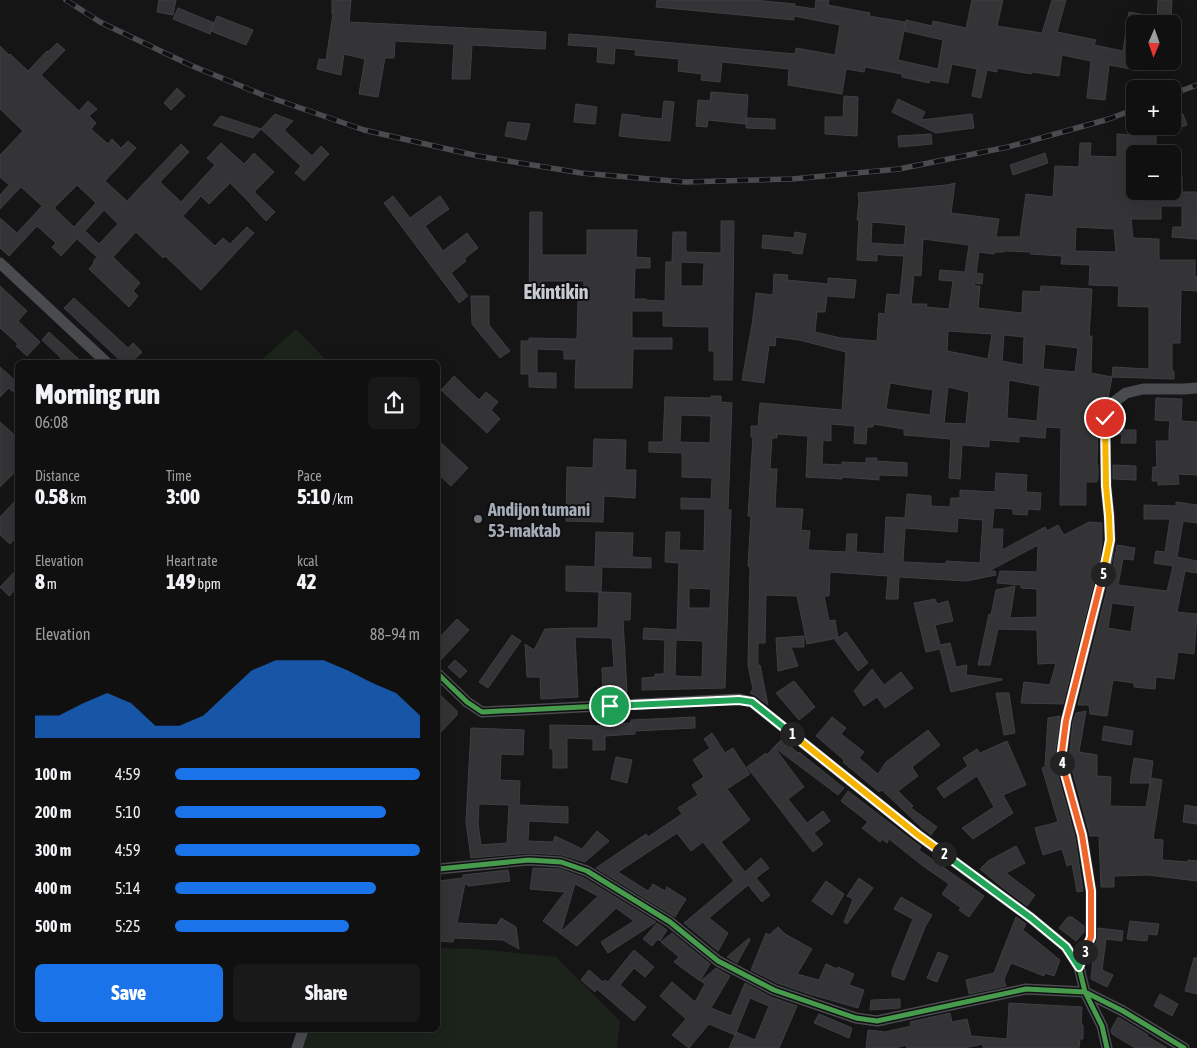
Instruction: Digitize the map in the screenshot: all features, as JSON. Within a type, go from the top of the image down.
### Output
[{"type":"street","points":[[0,263],[104,360]]},
{"type":"street","points":[[1079,967],[1091,937],[1091,891],[1082,835],[1061,759],[1066,721],[1107,560],[1110,540],[1106,486],[1105,418],[1114,402],[1126,393],[1142,389],[1197,388]]},
{"type":"street","points":[[440,676],[467,702],[482,712],[739,700],[752,702],[918,835],[1031,918],[1066,947],[1079,967],[1085,992],[1102,1026],[1107,1048]]},
{"type":"street","points":[[440,869],[529,860],[561,862],[587,871],[670,922],[718,961],[774,990],[856,1018],[877,1020],[1026,989],[1085,992],[1123,1011],[1184,1048]]},
{"type":"street","points":[[297,1048],[302,1032]]},
{"type":"shaded area","points":[[296,329],[326,360],[261,360]]},
{"type":"shaded area","points":[[440,948],[478,949],[556,957],[620,1021],[617,1048],[303,1048],[308,1032],[440,1032]]},
{"type":"building","points":[[159,0],[176,0],[173,15],[157,12]]},
{"type":"building","points":[[332,0],[351,0],[349,22],[546,32],[545,49],[472,45],[470,79],[452,79],[454,44],[395,41],[394,58],[385,58],[378,97],[359,94],[365,59],[344,54],[341,75],[317,69],[319,59],[326,60],[333,14]]},
{"type":"building","points":[[657,0],[753,0],[795,4],[795,6],[815,9],[816,0],[829,0],[828,5],[870,13],[869,16],[905,22],[904,29],[906,20],[932,26],[933,21],[966,28],[972,0],[1003,0],[997,26],[1042,33],[1052,0],[1066,0],[1057,32],[1096,40],[1094,45],[1123,51],[1126,32],[1126,68],[1109,65],[1105,100],[1087,98],[1091,61],[1062,55],[1059,76],[1032,72],[1031,74],[997,68],[997,72],[987,70],[981,98],[972,96],[977,69],[952,64],[948,83],[930,80],[929,83],[902,77],[902,74],[865,67],[864,72],[846,69],[842,94],[788,85],[789,69],[722,62],[720,82],[701,80],[702,74],[678,71],[679,59],[635,55],[636,50],[615,48],[614,64],[597,62],[598,47],[568,45],[569,34],[795,54],[796,48],[835,55],[840,25],[794,16],[794,20],[656,7]],"holes":[[[904,31],[943,40],[938,69],[898,60]]]},
{"type":"building","points":[[1158,0],[1172,0],[1171,15],[1157,15]]},
{"type":"building","points":[[178,8],[214,23],[210,34],[173,19]]},
{"type":"building","points":[[1129,12],[1140,15],[1129,15]]},
{"type":"building","points":[[217,16],[253,30],[246,45],[211,31]]},
{"type":"building","points":[[57,43],[65,50],[41,75],[79,111],[88,101],[97,109],[89,116],[96,123],[91,129],[108,144],[112,139],[121,148],[128,141],[136,148],[105,181],[127,201],[181,144],[189,152],[160,182],[181,202],[215,165],[207,158],[221,143],[244,164],[254,153],[274,172],[254,192],[275,212],[266,221],[230,183],[209,204],[201,196],[183,216],[215,246],[223,238],[230,244],[247,227],[254,233],[201,290],[136,232],[113,257],[140,283],[133,291],[138,296],[129,307],[89,269],[97,257],[77,239],[61,256],[52,247],[56,243],[37,226],[9,256],[0,248],[0,218],[17,233],[42,206],[21,187],[0,209],[0,195],[9,185],[0,177],[0,155],[23,131],[0,109],[0,46],[28,71]],"holes":[[[77,185],[96,203],[74,227],[54,208]],[[104,210],[118,224],[99,244],[85,231]]]},
{"type":"building","points":[[177,88],[185,96],[171,110],[164,103]]},
{"type":"building","points":[[711,92],[748,95],[746,124],[708,120],[707,127],[696,126],[698,100],[710,101]]},
{"type":"building","points":[[844,96],[858,97],[857,136],[825,134],[825,117],[843,117]]},
{"type":"building","points":[[898,99],[925,112],[921,120],[972,114],[974,128],[936,133],[892,112]]},
{"type":"building","points":[[664,101],[674,102],[670,141],[619,136],[622,114],[662,119]]},
{"type":"building","points":[[576,104],[597,107],[595,124],[574,122]]},
{"type":"building","points":[[275,114],[293,121],[284,130],[312,156],[321,146],[329,154],[304,181],[295,173],[301,166],[261,129]]},
{"type":"building","points":[[1183,114],[1187,125],[1181,127],[1181,115]]},
{"type":"building","points":[[221,116],[261,129],[253,138],[213,125]]},
{"type":"building","points":[[747,118],[775,119],[775,129],[746,128]]},
{"type":"building","points":[[508,122],[530,124],[526,140],[505,136]]},
{"type":"building","points":[[931,134],[932,144],[899,147],[898,136]]},
{"type":"building","points":[[1117,134],[1159,135],[1156,136],[1156,145],[1126,145],[1126,200],[1181,200],[1181,177],[1182,192],[1197,192],[1197,239],[1172,237],[1173,227],[1182,227],[1182,206],[1161,206],[1161,219],[1131,219],[1133,238],[1159,239],[1159,260],[1195,260],[1197,291],[1181,290],[1180,343],[1172,343],[1172,371],[1174,371],[1174,379],[1112,377],[1108,398],[1098,419],[1098,479],[1097,482],[1086,482],[1086,505],[1060,505],[1061,428],[1046,427],[1045,438],[1019,436],[1019,442],[989,440],[989,447],[962,445],[960,479],[949,478],[951,439],[904,435],[904,429],[873,424],[873,427],[867,427],[866,444],[854,443],[855,426],[831,424],[831,441],[823,440],[822,464],[842,465],[842,462],[866,463],[866,458],[877,458],[876,461],[907,463],[907,476],[879,475],[879,480],[806,477],[808,436],[777,434],[777,438],[772,438],[770,469],[777,469],[775,508],[803,509],[801,530],[810,531],[808,550],[846,552],[847,534],[857,534],[856,552],[884,554],[886,517],[905,518],[907,494],[931,496],[931,506],[950,507],[951,498],[960,498],[960,490],[995,492],[996,473],[1027,475],[1026,492],[1041,493],[1040,510],[1028,509],[1027,515],[1013,514],[1013,509],[994,508],[992,529],[1003,529],[1002,550],[1045,527],[1047,531],[1058,525],[1064,535],[1089,522],[1102,523],[1100,559],[1063,704],[1021,703],[1024,682],[1050,685],[1056,663],[1038,664],[1037,630],[998,629],[990,665],[978,665],[996,590],[1015,586],[1010,618],[1037,617],[1037,589],[1021,588],[1021,585],[997,583],[1000,571],[1037,572],[1038,545],[989,571],[995,571],[996,575],[966,581],[899,577],[898,599],[886,599],[888,576],[830,572],[829,596],[824,596],[829,621],[835,620],[838,638],[807,644],[797,596],[766,595],[765,643],[758,643],[758,666],[760,665],[768,705],[750,693],[753,689],[748,665],[750,567],[748,566],[751,516],[748,516],[753,437],[751,437],[751,426],[758,426],[760,403],[842,410],[846,352],[799,340],[776,337],[775,346],[769,345],[764,383],[742,380],[756,293],[773,295],[774,274],[788,275],[787,280],[828,284],[828,278],[856,280],[854,298],[827,296],[825,312],[817,312],[815,332],[841,338],[877,341],[879,313],[885,314],[887,294],[900,295],[904,256],[877,254],[877,261],[857,260],[858,193],[955,183],[951,213],[999,219],[996,237],[1020,237],[1026,194],[1053,197],[1055,166],[1079,167],[1080,143],[1091,143],[1090,156],[1117,157]],"holes":[[[872,222],[906,225],[904,245],[871,243]],[[1076,227],[1114,229],[1116,252],[1075,251]],[[923,239],[969,245],[965,272],[940,270],[939,280],[953,281],[949,309],[926,307],[927,304],[911,304],[914,275],[921,276]],[[1004,251],[1031,252],[1030,254],[1062,256],[1061,264],[1090,265],[1089,285],[1119,286],[1118,306],[1149,307],[1149,369],[1113,367],[1112,377],[1091,373],[1092,336],[1089,336],[1092,289],[1041,286],[1040,292],[1023,291],[1022,313],[978,308],[980,286],[974,286],[975,283],[982,284],[983,274],[976,273],[979,252],[994,254],[995,252]],[[948,331],[992,334],[988,359],[947,351]],[[1004,335],[1024,337],[1023,365],[1002,361]],[[1045,344],[1078,348],[1075,372],[1043,369]],[[1009,380],[1040,386],[1037,421],[1007,418]],[[890,383],[933,390],[930,415],[886,409]],[[948,387],[969,392],[966,424],[944,423]],[[958,518],[983,520],[980,563],[946,561],[946,564],[903,562],[905,528],[957,532]]]},
{"type":"building","points":[[1045,153],[1048,163],[1013,175],[1010,165]]},
{"type":"building","points":[[393,196],[410,218],[440,196],[449,209],[425,226],[443,251],[467,233],[478,248],[451,273],[468,296],[459,303],[384,203]]},
{"type":"building","points":[[530,212],[542,212],[542,255],[587,255],[587,230],[637,230],[636,257],[650,258],[650,268],[635,268],[634,299],[665,301],[666,262],[672,262],[673,232],[686,232],[686,252],[721,253],[721,221],[734,221],[732,380],[714,380],[714,351],[709,351],[709,327],[663,326],[663,311],[632,311],[632,338],[672,338],[672,349],[633,349],[632,388],[575,388],[576,359],[564,359],[564,350],[537,349],[537,373],[556,373],[556,388],[529,387],[529,374],[521,374],[521,341],[529,341],[529,338],[577,339],[578,301],[583,301],[584,281],[542,281],[542,297],[529,297]],"holes":[[[681,262],[704,263],[703,286],[681,286]]]},
{"type":"building","points":[[795,232],[806,234],[802,254],[762,248],[763,235],[794,238]]},
{"type":"building","points":[[0,286],[27,311],[18,321],[40,342],[27,356],[16,346],[18,344],[0,328]]},
{"type":"building","points":[[471,296],[489,296],[489,325],[510,351],[500,358],[472,324]]},
{"type":"building","points":[[74,298],[128,348],[133,343],[142,352],[134,360],[120,360],[64,308]]},
{"type":"building","points":[[49,332],[80,360],[59,360],[61,358],[42,340]]},
{"type":"building","points":[[0,367],[15,380],[15,393],[9,388],[0,397]]},
{"type":"building","points":[[454,376],[479,400],[486,392],[498,402],[491,410],[500,419],[487,433],[441,390]]},
{"type":"building","points":[[711,396],[721,396],[721,402],[732,403],[728,510],[731,510],[725,688],[642,690],[642,678],[655,677],[655,674],[664,674],[665,640],[643,639],[644,628],[677,630],[679,563],[665,562],[666,532],[680,532],[679,550],[704,551],[705,509],[681,509],[681,498],[711,499],[712,478],[682,477],[682,453],[649,452],[649,442],[663,442],[665,397],[711,398]],"holes":[[[681,415],[711,416],[710,443],[680,442]],[[689,588],[711,589],[710,608],[689,608]],[[676,640],[703,641],[702,677],[675,676]]]},
{"type":"building","points":[[1156,398],[1182,399],[1181,421],[1197,422],[1197,475],[1178,474],[1179,484],[1158,485],[1158,481],[1152,481],[1153,467],[1157,467],[1156,441],[1169,441],[1170,421],[1155,420]]},
{"type":"building","points":[[1114,417],[1122,417],[1122,424],[1125,424],[1124,430],[1136,430],[1136,443],[1121,443],[1122,434],[1113,434]]},
{"type":"building","points":[[0,422],[15,435],[15,472],[0,487]]},
{"type":"building","points":[[594,439],[626,440],[625,470],[636,470],[635,498],[604,496],[603,522],[566,521],[567,467],[593,468]]},
{"type":"building","points":[[440,442],[468,468],[451,486],[440,476]]},
{"type":"building","points":[[1113,465],[1136,466],[1136,480],[1113,479]]},
{"type":"building","points":[[15,501],[15,539],[10,544],[0,535],[0,517]]},
{"type":"building","points":[[1176,502],[1197,505],[1197,523],[1183,521],[1177,557],[1197,561],[1197,573],[1185,571],[1177,612],[1197,614],[1194,654],[1178,652],[1174,679],[1156,677],[1155,689],[1134,687],[1134,683],[1113,680],[1107,716],[1090,714],[1089,705],[1078,705],[1117,545],[1135,548],[1133,560],[1123,559],[1118,585],[1167,591],[1173,566],[1154,563],[1156,551],[1165,552],[1170,519],[1144,519],[1144,505],[1176,506]],"holes":[[[1112,603],[1135,606],[1131,632],[1108,628]]]},
{"type":"building","points":[[596,532],[633,533],[632,557],[651,558],[651,568],[602,567],[601,592],[631,593],[630,620],[623,620],[627,692],[603,694],[602,668],[614,667],[612,638],[575,637],[578,697],[541,699],[540,677],[527,677],[525,644],[534,650],[545,629],[598,628],[599,592],[566,591],[566,566],[595,567]]},
{"type":"building","points":[[15,571],[15,590],[9,596],[0,587]]},
{"type":"building","points":[[935,599],[937,604],[948,601],[953,621],[935,625],[940,645],[950,643],[956,667],[967,665],[966,675],[1002,680],[951,692],[940,649],[926,652],[914,603]]},
{"type":"building","points":[[457,619],[469,630],[440,661],[440,637]]},
{"type":"building","points":[[846,632],[868,663],[858,671],[835,640]]},
{"type":"building","points":[[512,635],[521,641],[488,688],[479,682]]},
{"type":"building","points":[[804,636],[804,647],[791,647],[798,666],[778,671],[776,638]]},
{"type":"building","points":[[455,660],[467,671],[460,678],[448,667]]},
{"type":"building","points":[[872,669],[884,685],[901,672],[913,688],[885,708],[877,697],[864,706],[854,691]]},
{"type":"building","points":[[794,681],[815,707],[799,720],[776,693]]},
{"type":"building","points":[[996,693],[1009,693],[1015,733],[1004,735]]},
{"type":"building","points":[[440,695],[457,711],[457,715],[440,733]]},
{"type":"building","points":[[1086,711],[1079,752],[1097,755],[1097,776],[1111,777],[1110,806],[1146,807],[1151,778],[1162,780],[1153,839],[1163,840],[1162,860],[1197,861],[1197,881],[1148,875],[1114,876],[1114,887],[1101,887],[1099,836],[1090,836],[1069,758],[1073,722],[1076,713]]},
{"type":"building","points":[[1060,716],[1054,761],[1075,837],[1083,891],[1077,892],[1072,864],[1067,866],[1062,849],[1043,855],[1035,828],[1058,822],[1042,768],[1045,767],[1048,718]]},
{"type":"building","points":[[695,717],[695,728],[635,731],[635,734],[605,736],[605,750],[593,750],[593,739],[567,738],[567,768],[553,768],[553,749],[550,749],[550,725],[606,726],[606,724],[631,723],[631,720]]},
{"type":"building","points":[[832,717],[846,728],[841,734],[864,752],[859,758],[878,774],[886,762],[928,730],[940,745],[912,767],[918,776],[898,791],[913,806],[911,808],[937,827],[931,835],[882,790],[879,792],[816,736]]},
{"type":"building","points":[[1104,726],[1133,731],[1131,745],[1102,740]]},
{"type":"building","points":[[471,728],[524,730],[523,755],[501,754],[500,780],[520,781],[519,805],[568,807],[568,823],[529,821],[528,841],[553,842],[555,836],[582,849],[597,831],[609,841],[585,862],[562,855],[529,853],[471,858],[466,822]],"holes":[[[479,804],[509,805],[507,843],[481,845],[478,823]]]},
{"type":"building","points":[[712,733],[725,753],[733,748],[750,774],[727,789],[750,820],[721,842],[745,872],[761,858],[769,868],[756,878],[770,895],[762,902],[748,885],[709,918],[728,933],[718,951],[684,923],[734,881],[703,842],[691,851],[677,833],[618,872],[648,891],[653,884],[665,891],[667,887],[686,899],[675,917],[596,868],[646,834],[648,837],[682,814],[678,808],[698,795],[692,785],[704,777],[693,760],[710,748],[704,739]]},
{"type":"building","points":[[782,739],[844,788],[838,795],[774,747]]},
{"type":"building","points":[[1007,741],[1026,785],[1003,795],[1013,813],[973,839],[962,828],[994,807],[977,776],[944,798],[937,788],[968,766],[963,758],[977,749],[980,753]]},
{"type":"building","points":[[774,747],[804,787],[788,799],[807,823],[823,811],[830,821],[814,833],[823,844],[813,852],[747,767],[766,753],[767,755]]},
{"type":"building","points":[[616,757],[632,760],[627,783],[611,779]]},
{"type":"building","points":[[1134,758],[1153,761],[1150,783],[1130,783]]},
{"type":"building","points":[[848,791],[921,847],[919,850],[984,896],[969,917],[959,910],[961,908],[942,894],[949,884],[889,839],[887,843],[882,839],[880,842],[862,828],[868,822],[841,801]]},
{"type":"building","points":[[1185,805],[1197,807],[1197,824],[1183,822]]},
{"type":"building","points":[[1016,846],[1025,863],[1006,873],[1035,895],[1027,906],[980,869],[988,861]]},
{"type":"building","points":[[533,868],[560,869],[584,878],[656,922],[608,953],[601,942],[634,921],[616,908],[577,946],[543,921],[565,892],[530,889]],"holes":[[[575,884],[598,896],[561,932]]]},
{"type":"building","points":[[508,870],[510,881],[468,886],[465,883],[457,923],[497,925],[501,918],[516,927],[519,949],[503,940],[454,938],[453,942],[440,941],[440,881],[463,878],[463,875]]},
{"type":"building","points":[[859,878],[873,888],[847,924],[844,922],[853,899],[847,896]]},
{"type":"building","points":[[826,881],[844,894],[832,915],[812,901]]},
{"type":"building","points":[[901,897],[932,915],[925,927],[904,980],[892,976],[892,971],[913,919],[894,909]]},
{"type":"building","points":[[1016,917],[1026,924],[1023,930],[1060,960],[1054,976],[1045,973],[1044,976],[1011,963],[1004,979],[1006,986],[969,994],[966,980],[994,973]]},
{"type":"building","points":[[1068,917],[1072,917],[1084,926],[1084,932],[1076,941],[1059,928]]},
{"type":"building","points":[[1130,921],[1159,924],[1157,935],[1148,934],[1147,941],[1127,939]]},
{"type":"building","points":[[657,923],[667,930],[660,941],[658,939],[652,946],[643,939]]},
{"type":"building","points":[[778,927],[785,934],[812,949],[797,974],[819,980],[826,964],[854,974],[849,985],[864,990],[858,1008],[777,983],[751,970],[766,933],[769,935]]},
{"type":"building","points":[[1098,928],[1123,931],[1122,941],[1106,939],[1102,970],[1113,975],[1107,987],[1091,979]]},
{"type":"building","points":[[672,933],[710,964],[700,981],[674,962],[679,957],[661,942]]},
{"type":"building","points":[[749,938],[750,940],[737,963],[727,957]]},
{"type":"building","points":[[634,950],[654,967],[645,977],[634,968],[620,985],[646,1007],[634,1021],[597,989],[595,992],[581,980],[589,970],[603,982],[605,980],[608,982]]},
{"type":"building","points":[[938,952],[948,956],[937,982],[927,978]]},
{"type":"building","points":[[1194,958],[1197,958],[1197,994],[1185,991]]},
{"type":"building","points":[[716,968],[730,976],[711,1008],[731,1016],[745,983],[771,997],[797,1006],[779,1048],[729,1048],[735,1035],[709,1024],[689,1048],[672,1035],[686,1019],[660,996],[672,982],[695,1002],[705,984],[701,981]],"holes":[[[750,998],[769,1006],[755,1040],[736,1032]]]},
{"type":"building","points":[[1160,994],[1178,1004],[1172,1016],[1154,1006]]},
{"type":"building","points":[[900,999],[900,1008],[870,1010],[871,1000]]},
{"type":"building","points":[[1009,1003],[1082,1007],[1081,1025],[1083,1025],[1083,1039],[1080,1039],[1079,1048],[983,1048],[983,1044],[964,1048],[907,1048],[906,1045],[895,1048],[866,1048],[868,1030],[885,1032],[911,1026],[910,1022],[950,1013],[952,1022],[967,1019],[971,1036],[1007,1039]]},
{"type":"building","points":[[819,1014],[852,1028],[849,1038],[814,1023]]},
{"type":"building","points":[[1118,1017],[1167,1048],[1135,1048],[1112,1034],[1111,1030]]},
{"type":"railway","points":[[66,0],[100,22],[190,65],[263,95],[364,130],[478,156],[581,173],[685,182],[792,179],[899,169],[1008,147],[1126,112]]},
{"type":"railway","points":[[1181,91],[1197,85]]},
{"type":"cycle path","points":[[440,676],[467,702],[482,712],[739,699],[752,702],[918,835],[1031,918],[1066,947],[1079,967],[1085,992],[1102,1026],[1107,1048]]},
{"type":"cycle path","points":[[440,869],[529,860],[561,862],[587,871],[670,922],[718,961],[774,990],[856,1018],[877,1021],[1026,989],[1085,992],[1123,1011],[1184,1048]]},
{"type":"place","name":"Andijon tumani 53-maktab","points":[[478,519]]},
{"type":"district","name":"Ekintikin","points":[[556,291]]},
{"type":"route","points":[[610,706],[739,700],[752,702],[918,835],[1031,918],[1066,947],[1079,967],[1091,937],[1091,891],[1082,835],[1061,759],[1066,721],[1107,560],[1110,540],[1106,486],[1105,418]]}]
